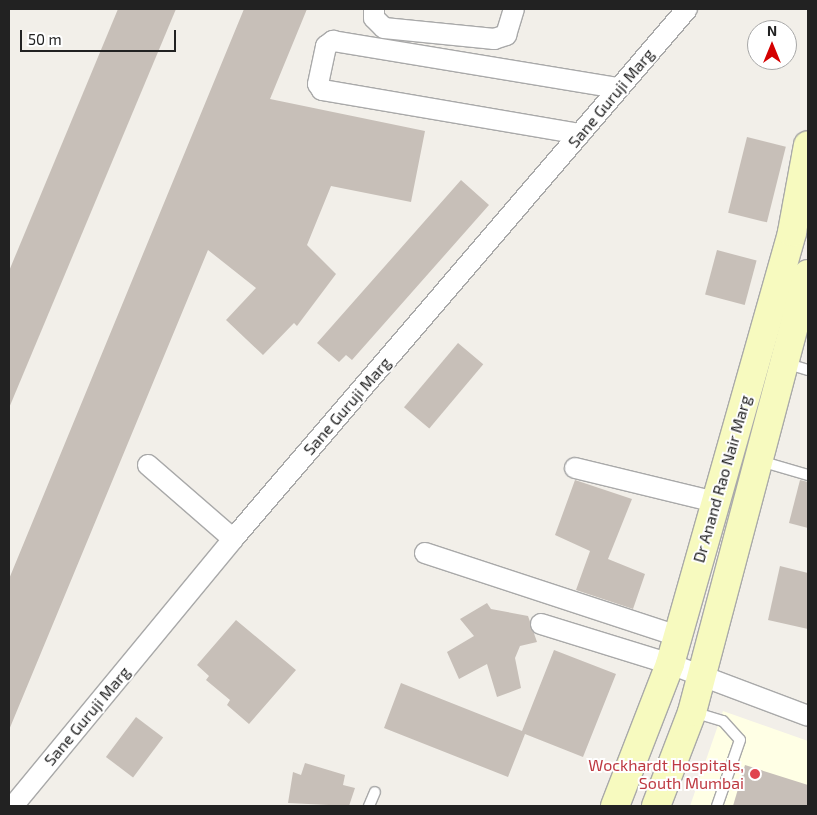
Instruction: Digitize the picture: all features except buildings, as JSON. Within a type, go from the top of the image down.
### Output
[{"type":"main road","name":"Dr Anand Rao Nair Marg","points":[[616,806],[670,664],[716,502],[799,240],[808,145]]},
{"type":"main road","name":"Dr Anand Rao Nair Marg","points":[[656,806],[692,712],[760,461],[797,366],[808,274]]},
{"type":"street","points":[[374,9],[374,18],[384,28],[494,39],[506,35],[514,9]]},
{"type":"street","name":"Sane Guruji Marg","points":[[13,806],[233,539],[687,9]]},
{"type":"street","points":[[580,134],[322,90],[318,84],[326,46],[333,41],[618,88]]},
{"type":"street","points":[[148,465],[233,539]]},
{"type":"street","points":[[575,468],[716,502]]},
{"type":"street","points":[[425,553],[678,636]]},
{"type":"street","points":[[541,624],[670,664],[808,716]]},
{"type":"lane","points":[[760,461],[808,475]]},
{"type":"lane","points":[[692,712],[723,721],[740,740],[717,806]]},
{"type":"lane","points":[[369,806],[375,792]]},
{"type":"shaded area","name":"Wockhardt Hospitals, South Mumbai","points":[[723,711],[808,741],[808,806],[690,806]]},
{"type":"place","name":"Wockhardt Hospitals, South Mumbai","points":[[755,774]]}]
